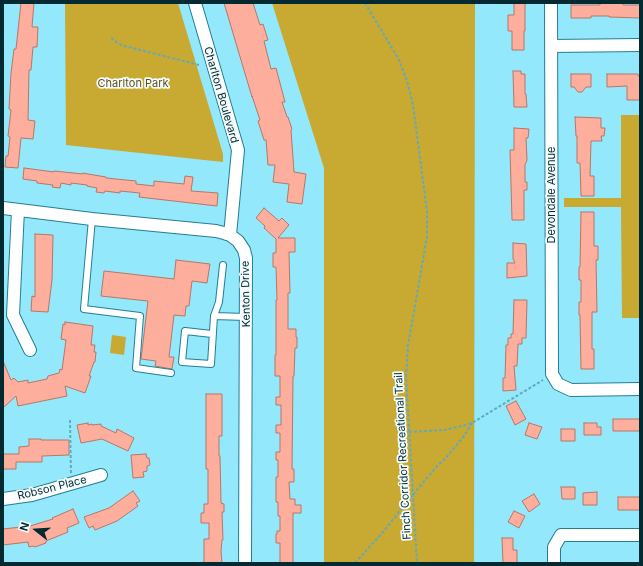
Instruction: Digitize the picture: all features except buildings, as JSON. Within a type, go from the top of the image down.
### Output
[{"type":"street","name":"Charlton Boulevard","points":[[195,3],[238,150],[230,235]]},
{"type":"street","name":"Devondale Avenue","points":[[551,3],[555,379]]},
{"type":"street","points":[[552,46],[640,44]]},
{"type":"street","points":[[3,208],[92,219],[216,231],[230,235]]},
{"type":"street","points":[[18,210],[12,316],[30,350]]},
{"type":"street","name":"Kenton Drive","points":[[230,235],[238,241],[244,250],[246,258],[246,563]]},
{"type":"street","points":[[555,379],[571,390],[640,389]]},
{"type":"street","name":"Robson Place","points":[[3,499],[32,495],[101,475]]},
{"type":"street","points":[[554,563],[554,547],[560,535],[640,535]]},
{"type":"lane","points":[[92,219],[84,309],[140,316],[136,368],[170,373]]},
{"type":"lane","points":[[212,334],[185,332],[182,362],[211,364],[214,316],[219,302],[223,265]]},
{"type":"lane","points":[[214,316],[246,317]]},
{"type":"path","name":"Finch Corridor Recreational Trail","points":[[365,3],[398,58],[407,81],[413,105],[427,211],[427,236],[407,359],[406,396],[417,563]]},
{"type":"path","points":[[111,38],[121,45],[199,65]]},
{"type":"path","points":[[409,432],[444,430],[472,423],[555,379]]},
{"type":"path","points":[[70,420],[71,484]]},
{"type":"path","points":[[355,563],[459,442],[472,423]]},
{"type":"green space","name":"Charlton Park","points":[[65,3],[178,3],[223,154],[223,162],[66,145]]},
{"type":"green space","points":[[272,3],[475,3],[474,563],[324,563],[324,168]]},
{"type":"green space","points":[[621,115],[640,115],[640,318],[622,318],[621,207],[564,207],[564,198],[621,198]]},
{"type":"green space","points":[[112,335],[126,337],[124,355],[110,353]]}]
